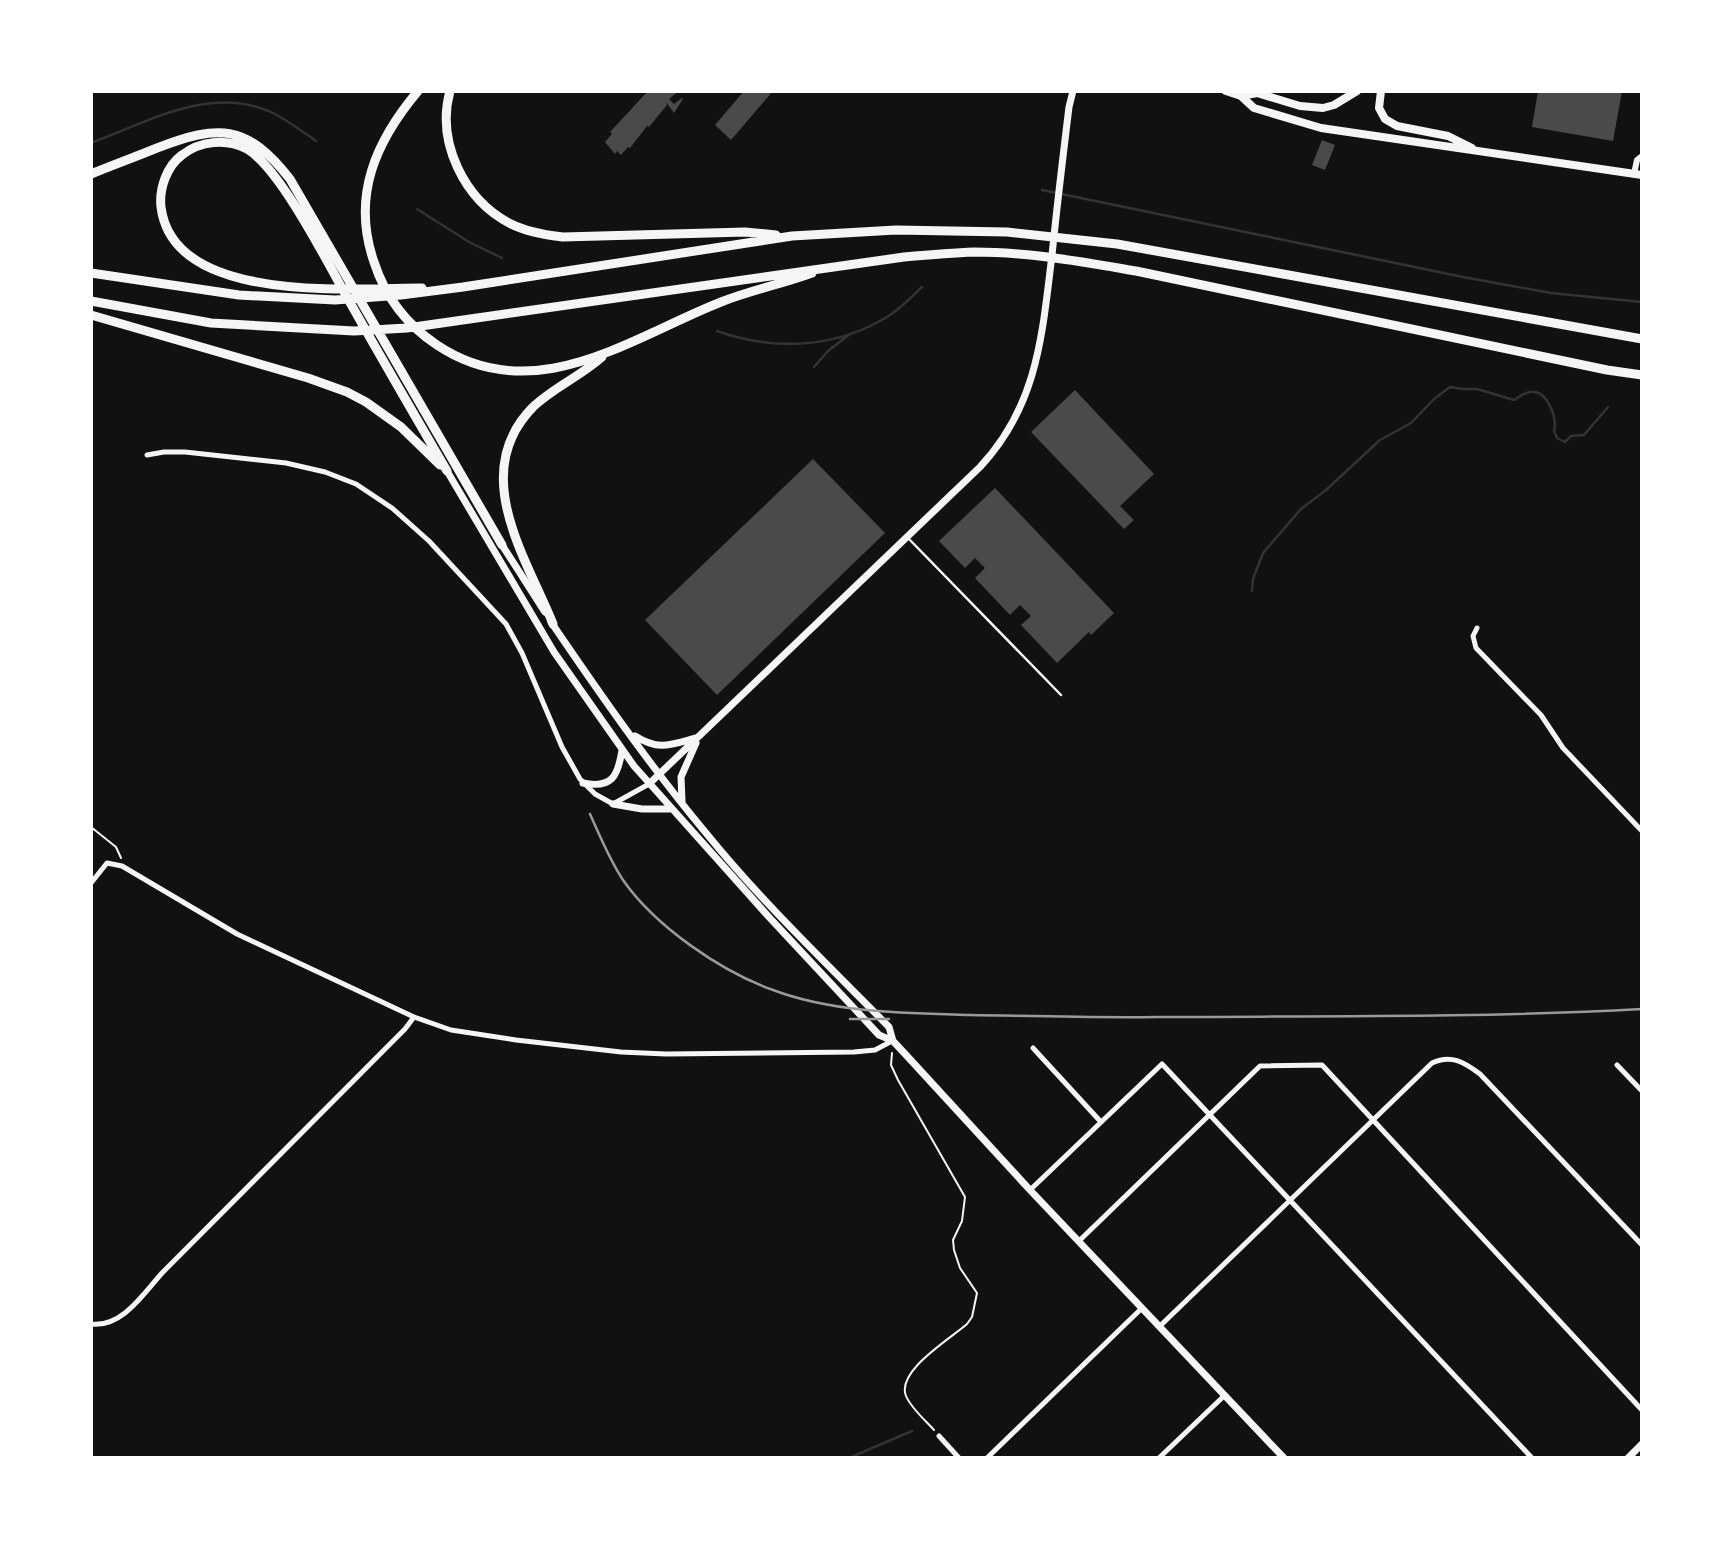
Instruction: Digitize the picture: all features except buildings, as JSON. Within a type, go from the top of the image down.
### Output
[{"type":"highway","points":[[418,91],[388,129],[373,164],[366,204],[370,252],[381,281],[400,312],[427,338],[466,361],[495,369],[527,373],[558,369],[603,356],[720,302],[835,265]]},
{"type":"highway","points":[[450,91],[448,136],[459,172],[481,201],[510,223],[526,230],[563,237],[745,232],[792,236]]},
{"type":"highway","points":[[91,174],[183,137],[214,132],[242,138],[262,149],[279,165],[382,360],[447,471]]},
{"type":"highway","points":[[463,287],[303,289],[227,275],[204,264],[186,251],[173,236],[161,208],[161,195],[169,171],[176,160],[201,145],[216,142],[230,143],[259,158],[282,185],[331,260],[394,360],[502,545]]},
{"type":"highway","points":[[91,273],[239,295],[335,300],[463,287],[792,236],[932,229],[1007,232],[1080,239],[1642,339]]},
{"type":"highway","points":[[91,302],[211,323],[354,331],[407,328],[835,265],[975,252],[1071,260],[1642,375]]},
{"type":"highway","points":[[91,315],[308,378],[347,392],[393,420],[447,471]]},
{"type":"highway","points":[[553,624],[507,515],[504,467],[513,439],[530,411],[547,395],[591,367],[603,356]]},
{"type":"main road","points":[[649,784],[986,461],[1015,419],[1038,359],[1073,91]]},
{"type":"main road","points":[[1226,91],[1241,96],[1254,108],[1321,128],[1638,174]]},
{"type":"main road","points":[[1241,96],[1257,93],[1300,106],[1323,108],[1335,105],[1357,91]]},
{"type":"main road","points":[[1381,91],[1379,108],[1391,124],[1448,136],[1478,151]]},
{"type":"main road","points":[[447,471],[554,652],[649,784],[879,1035],[893,1041],[1284,1458]]},
{"type":"main road","points":[[502,545],[553,624],[682,802],[737,870],[889,1027],[893,1041]]},
{"type":"main road","points":[[626,728],[648,743],[663,747],[699,738]]},
{"type":"main road","points":[[682,802],[681,777],[699,738]]},
{"type":"main road","points":[[583,783],[596,786],[612,779],[619,769],[622,750]]},
{"type":"main road","points":[[613,804],[642,809],[671,809]]},
{"type":"main road","points":[[1628,1458],[1641,1446]]},
{"type":"street","points":[[1638,174],[1637,160],[1642,156]]},
{"type":"street","points":[[147,455],[185,452],[286,463],[325,472],[356,484],[392,508],[429,541],[506,624],[522,653],[562,747],[583,783],[603,800],[613,804],[649,784]]},
{"type":"street","points":[[1477,628],[1473,636],[1476,648],[1541,716],[1563,748],[1642,831]]},
{"type":"street","points":[[91,883],[107,863],[122,866],[237,934],[414,1017],[451,1030],[621,1052],[666,1054],[854,1052],[875,1050],[893,1041]]},
{"type":"street","points":[[91,1324],[116,1320],[138,1301],[414,1017]]},
{"type":"street","points":[[1033,1048],[1101,1122]]},
{"type":"street","points":[[1160,1326],[1432,1063],[1443,1058],[1466,1063],[1480,1074],[1642,1245]]},
{"type":"street","points":[[1030,1190],[1162,1064],[1532,1458]]},
{"type":"street","points":[[1079,1241],[1260,1066],[1322,1065],[1642,1410]]},
{"type":"street","points":[[1617,1065],[1642,1091]]},
{"type":"street","points":[[986,1458],[1142,1308]]},
{"type":"street","points":[[1159,1458],[1225,1395]]},
{"type":"street","points":[[939,1436],[959,1458]]},
{"type":"lane","points":[[908,538],[1061,695]]},
{"type":"path","points":[[91,827],[116,847],[122,866]]},
{"type":"path","points":[[893,1041],[891,1065],[923,1127],[965,1197],[962,1221],[953,1240],[954,1250],[961,1269],[977,1293],[972,1317],[967,1324],[914,1366],[907,1377],[904,1391],[907,1400],[939,1436]]},
{"type":"waterway","points":[[91,143],[179,110],[225,102],[271,112],[316,141]]},
{"type":"waterway","points":[[1042,190],[1463,277],[1551,293],[1642,302]]},
{"type":"waterway","points":[[417,209],[469,242],[502,258]]},
{"type":"waterway","points":[[717,331],[779,344],[800,344],[841,337],[880,321],[897,310],[922,287]]},
{"type":"waterway","points":[[814,367],[828,351],[850,334]]},
{"type":"waterway","points":[[1252,591],[1253,579],[1263,553],[1301,509],[1326,490],[1380,440],[1411,423],[1450,387],[1477,389],[1514,400],[1526,393],[1536,392],[1550,406],[1554,431],[1557,438],[1565,442],[1571,436],[1584,435],[1608,407]]},
{"type":"waterway","points":[[849,1458],[912,1431]]},
{"type":"railway","points":[[590,814],[623,880],[652,914],[671,930],[711,959],[753,982],[796,998],[820,1003],[920,1013],[1111,1017],[1461,1015],[1642,1009]]},
{"type":"railway","points":[[850,1019],[889,1019]]}]
